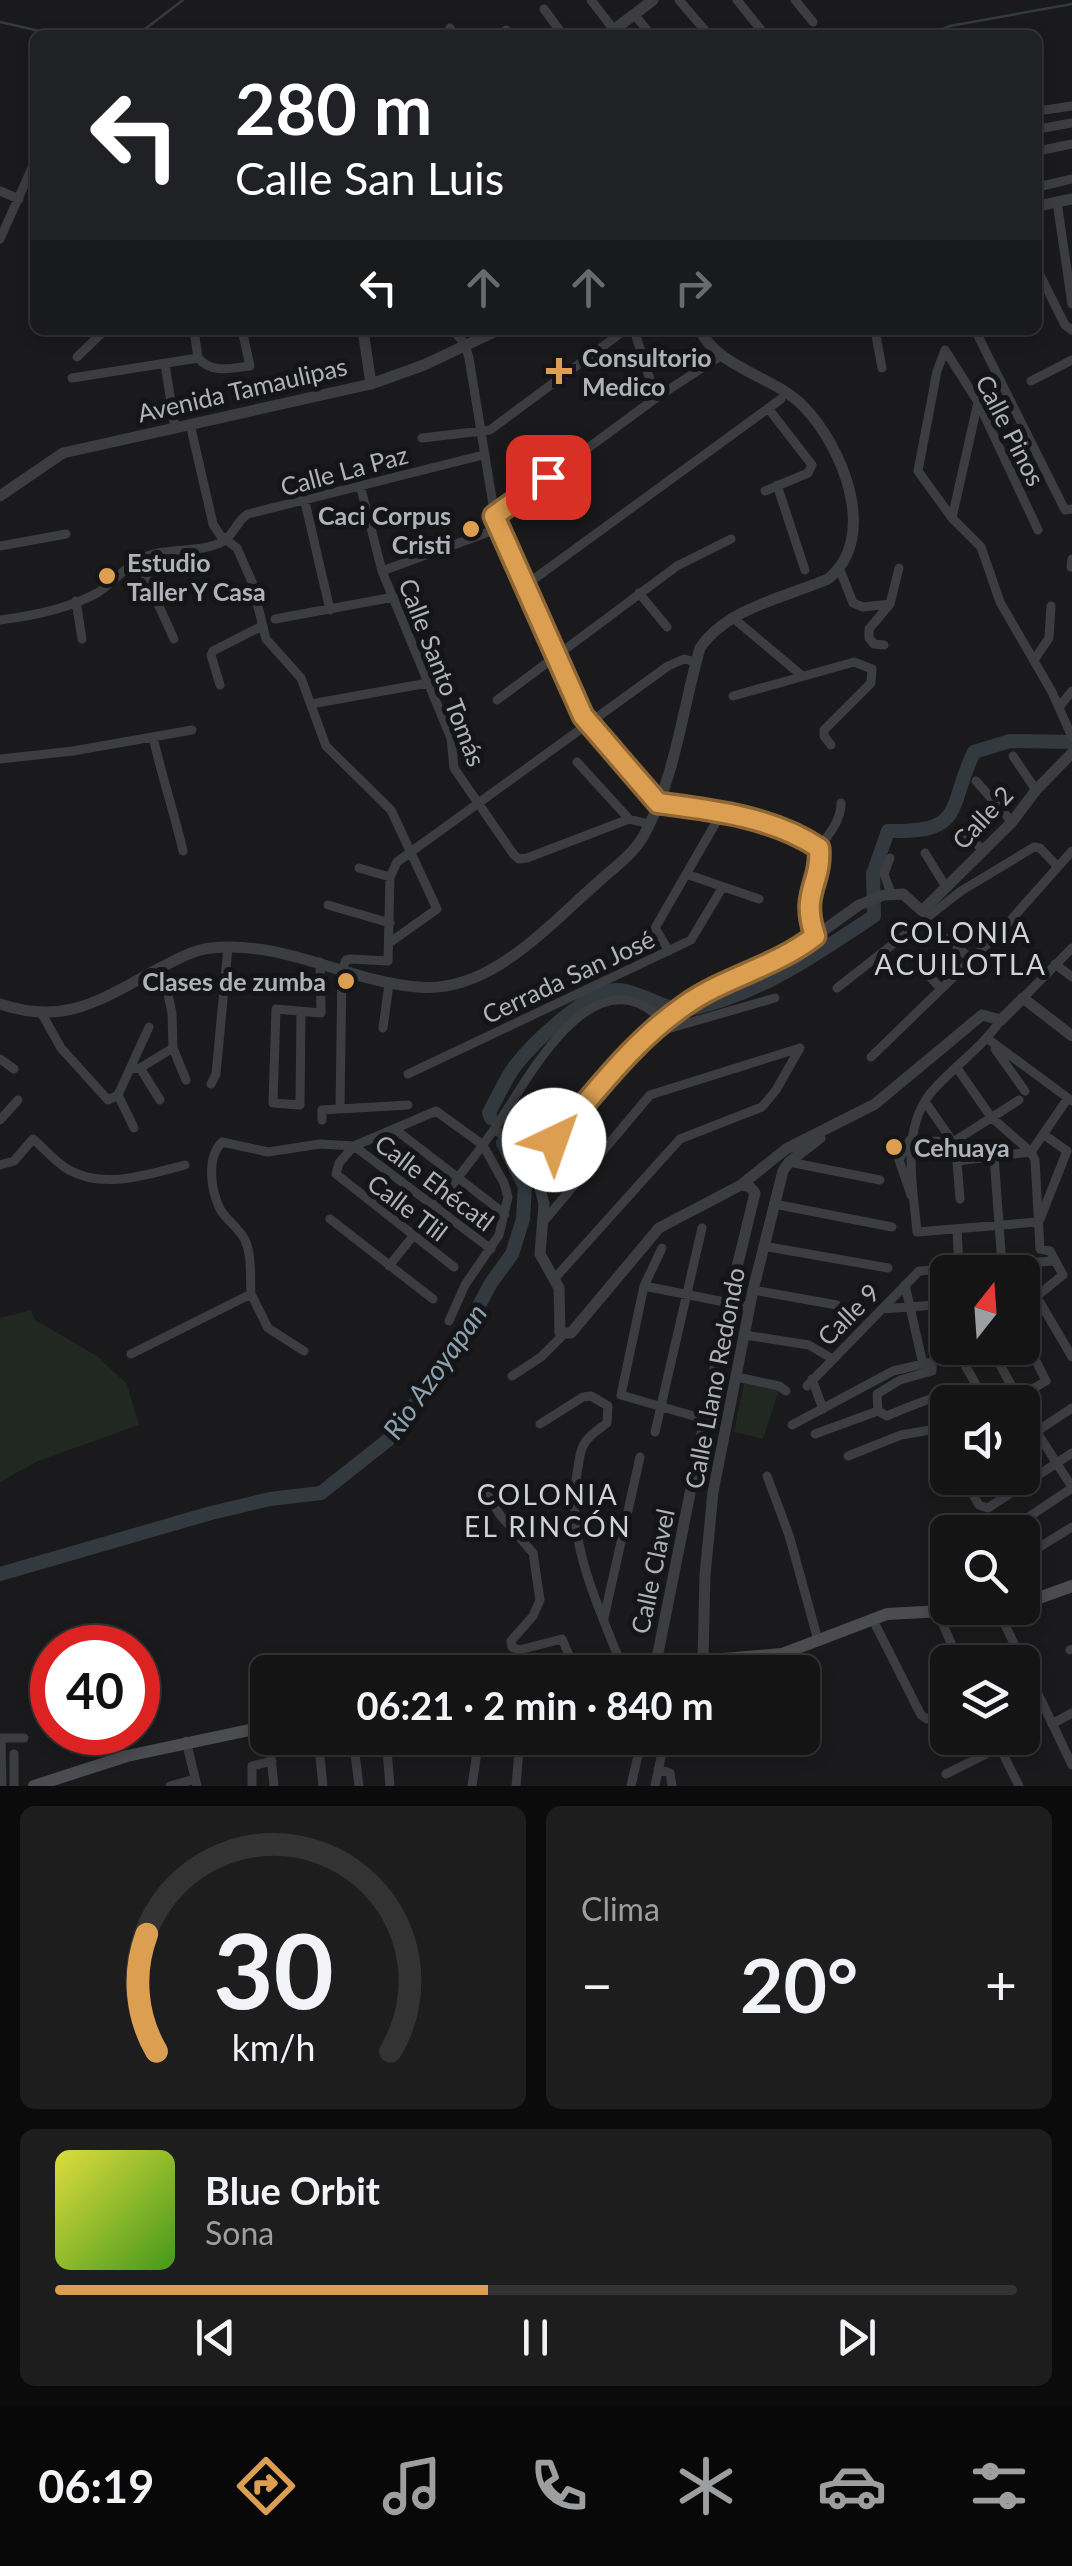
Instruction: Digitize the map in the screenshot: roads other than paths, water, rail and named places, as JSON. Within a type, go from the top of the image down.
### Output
[{"type":"main road","points":[[1040,1598],[1072,1586]]},
{"type":"main road","points":[[766,1655],[782,1654],[872,1618],[930,1609]]},
{"type":"main road","points":[[34,1786],[83,1768],[250,1730]]},
{"type":"street","points":[[591,0],[609,30]]},
{"type":"street","points":[[680,0],[705,30]]},
{"type":"street","points":[[737,0],[761,30]]},
{"type":"street","points":[[613,30],[650,1]]},
{"type":"street","points":[[800,2],[813,22]]},
{"type":"street","points":[[544,9],[559,30]]},
{"type":"street","points":[[634,14],[648,30]]},
{"type":"street","points":[[1042,110],[1072,106]]},
{"type":"street","points":[[1042,128],[1072,123]]},
{"type":"street","points":[[1042,150],[1072,144]]},
{"type":"street","points":[[0,240],[30,173]]},
{"type":"street","points":[[1042,186],[1072,179]]},
{"type":"street","points":[[0,190],[19,199]]},
{"type":"street","points":[[1042,205],[1072,199]]},
{"type":"street","points":[[1057,202],[1072,304]]},
{"type":"street","points":[[1042,279],[1065,325],[1072,330]]},
{"type":"street","points":[[78,357],[101,335]]},
{"type":"street","points":[[195,335],[198,358],[218,369],[250,366],[243,335]]},
{"type":"street","points":[[364,335],[372,384]]},
{"type":"street","points":[[458,335],[464,344],[482,432],[497,529],[554,657],[589,723],[658,803],[722,812],[808,840],[819,848]]},
{"type":"street","name":"Avenida Tamaulipas","points":[[0,496],[62,453],[372,384],[424,365],[486,335]]},
{"type":"street","points":[[422,438],[490,430],[618,335]]},
{"type":"street","points":[[636,335],[656,398]]},
{"type":"street","points":[[704,335],[722,355],[771,380],[806,408],[836,456],[854,504],[853,529],[840,570],[853,603],[863,608],[890,604]]},
{"type":"street","points":[[876,335],[882,368]]},
{"type":"street","points":[[979,335],[1068,509]]},
{"type":"street","name":"Calle Pinos","points":[[952,518],[918,471],[945,350],[978,402],[1038,530]]},
{"type":"street","points":[[494,516],[722,355]]},
{"type":"street","points":[[72,378],[198,358]]},
{"type":"street","points":[[1031,381],[1072,360]]},
{"type":"street","points":[[165,364],[175,428]]},
{"type":"street","points":[[523,587],[781,399]]},
{"type":"street","points":[[978,402],[952,518],[981,548],[1000,602],[1072,737]]},
{"type":"street","points":[[765,490],[808,472],[812,466],[768,408]]},
{"type":"street","points":[[190,424],[213,524],[237,548],[252,582],[271,648],[301,678],[326,746],[390,810],[438,909],[390,943]]},
{"type":"street","name":"Calle La Paz","points":[[227,540],[243,516],[483,455]]},
{"type":"street","name":"Calle Santo Tomás","points":[[360,485],[382,571],[451,738],[454,768],[519,859],[629,820]]},
{"type":"street","points":[[776,486],[805,570]]},
{"type":"street","points":[[306,502],[330,610]]},
{"type":"street","points":[[382,571],[497,529]]},
{"type":"street","points":[[0,546],[66,534]]},
{"type":"street","points":[[496,700],[640,593],[700,553],[731,539]]},
{"type":"street","points":[[0,620],[33,616],[94,594],[138,560],[160,552],[227,540]]},
{"type":"street","points":[[1071,567],[1072,559]]},
{"type":"street","points":[[138,560],[174,638]]},
{"type":"street","points":[[884,645],[874,644],[869,629],[890,604],[899,568]]},
{"type":"street","points":[[0,1004],[42,1014],[81,1009],[185,955],[228,947],[280,951],[388,984],[423,988],[490,970],[526,946],[643,838],[678,745],[696,662],[708,636],[732,617],[810,587],[840,570]]},
{"type":"street","points":[[640,593],[667,627]]},
{"type":"street","points":[[275,619],[394,597]]},
{"type":"street","points":[[76,601],[82,639]]},
{"type":"street","points":[[1034,660],[1049,638],[1051,606]]},
{"type":"street","points":[[732,617],[801,675]]},
{"type":"street","points":[[220,684],[214,651],[262,626]]},
{"type":"street","points":[[340,1108],[342,970],[350,959],[388,961],[390,877],[397,862],[668,666],[684,658],[696,662]]},
{"type":"street","points":[[733,696],[854,662],[872,669],[871,683],[828,724],[824,736],[831,745]]},
{"type":"street","points":[[311,704],[428,683]]},
{"type":"street","points":[[1058,707],[1072,691]]},
{"type":"street","points":[[0,759],[192,730]]},
{"type":"street","points":[[154,737],[183,851]]},
{"type":"street","name":"Calle 2","points":[[925,914],[1072,753]]},
{"type":"street","points":[[1014,756],[1036,790]]},
{"type":"street","points":[[577,762],[629,820],[649,824]]},
{"type":"street","points":[[976,781],[1012,822]]},
{"type":"street","points":[[815,936],[808,914],[819,848],[841,814],[841,803]]},
{"type":"street","points":[[669,951],[655,928],[722,812]]},
{"type":"street","points":[[963,831],[983,850]]},
{"type":"street","points":[[838,988],[925,914],[1036,846],[1057,866]]},
{"type":"street","points":[[871,1056],[1032,899],[1072,851]]},
{"type":"street","points":[[925,853],[946,887]]},
{"type":"street","points":[[888,894],[884,874],[890,858]]},
{"type":"street","points":[[358,868],[390,877]]},
{"type":"street","points":[[686,874],[760,899]]},
{"type":"street","name":"Cerrada San José","points":[[408,1074],[691,940],[722,888]]},
{"type":"street","points":[[530,1166],[642,1036],[685,1004],[766,965],[860,905],[888,894],[908,897],[925,914]]},
{"type":"street","points":[[328,905],[390,923]]},
{"type":"street","points":[[950,938],[971,960]]},
{"type":"street","points":[[210,1084],[216,1074],[228,947]]},
{"type":"street","points":[[1038,1222],[917,1232],[910,1140],[932,1090],[988,1039],[1001,1020],[1072,948]]},
{"type":"street","points":[[301,1011],[300,1105],[274,1103],[276,1009],[301,1011],[321,1013],[320,962]]},
{"type":"street","points":[[1055,964],[1072,978]]},
{"type":"street","points":[[162,967],[172,1013],[173,1048],[186,1080]]},
{"type":"street","points":[[922,968],[940,989]]},
{"type":"street","points":[[383,1028],[388,984]]},
{"type":"street","points":[[642,1036],[776,998]]},
{"type":"street","points":[[1023,998],[1072,1036]]},
{"type":"street","points":[[436,1205],[483,1145],[558,1033],[595,1007],[627,1000],[667,1019]]},
{"type":"street","points":[[42,1014],[61,1048],[104,1098],[114,1097],[135,1068],[149,1027]]},
{"type":"street","points":[[512,1376],[571,1333],[659,1228],[740,1185],[786,1148],[874,1104],[982,1015],[1001,1020]]},
{"type":"street","points":[[988,1039],[1070,1099],[1031,1152]]},
{"type":"street","points":[[988,1039],[1022,1096]]},
{"type":"street","points":[[135,1068],[173,1048]]},
{"type":"street","points":[[544,1221],[650,1095],[800,1048],[762,1107],[680,1139],[555,1278]]},
{"type":"street","points":[[0,1059],[14,1069]]},
{"type":"street","points":[[135,1068],[160,1100]]},
{"type":"street","points":[[957,1068],[991,1117],[1035,1160],[1040,1249],[1050,1251],[1062,1275],[1040,1297]]},
{"type":"street","points":[[1000,1127],[1037,1075]]},
{"type":"street","points":[[910,1140],[953,1142],[1022,1096]]},
{"type":"street","points":[[114,1097],[134,1128]]},
{"type":"street","points":[[0,1120],[18,1100]]},
{"type":"street","points":[[926,1103],[953,1142],[960,1200]]},
{"type":"street","points":[[322,1115],[340,1108],[408,1105]]},
{"type":"street","points":[[304,1351],[268,1328],[251,1294],[245,1240],[221,1212],[213,1188],[212,1166],[216,1148],[222,1142],[268,1152],[320,1144],[354,1146],[436,1111],[446,1115],[483,1145],[508,1197],[499,1235],[465,1285],[450,1322]]},
{"type":"street","points":[[495,1128],[530,1166],[539,1184],[544,1221],[540,1254],[559,1288],[558,1328],[562,1336]]},
{"type":"street","points":[[396,1130],[505,1214]]},
{"type":"street","points":[[789,1162],[828,1130]]},
{"type":"street","points":[[1038,1222],[1067,1151],[1043,1134]]},
{"type":"street","points":[[0,1166],[14,1161],[34,1139],[69,1170],[88,1176],[116,1180],[185,1165]]},
{"type":"street","name":"Calle Tlil","points":[[354,1146],[339,1163],[338,1178],[454,1267]]},
{"type":"street","name":"Calle Ehécatl","points":[[354,1146],[491,1249]]},
{"type":"street","points":[[957,1161],[1031,1152]]},
{"type":"street","points":[[994,1156],[1001,1255]]},
{"type":"street","points":[[789,1162],[880,1180]]},
{"type":"street","name":"Calle Llano Redondo","points":[[703,1655],[713,1492],[763,1246],[789,1162]]},
{"type":"street","name":"Calle Llano Redondo","points":[[692,1488],[728,1304],[755,1193],[740,1185]]},
{"type":"street","points":[[774,1204],[892,1227]]},
{"type":"street","points":[[330,1219],[433,1298]]},
{"type":"street","points":[[655,1432],[702,1228]]},
{"type":"street","points":[[956,1230],[958,1255]]},
{"type":"street","points":[[390,1266],[413,1236]]},
{"type":"street","points":[[763,1246],[888,1268]]},
{"type":"street","points":[[662,1248],[644,1286],[621,1392],[624,1398],[704,1420]]},
{"type":"street","points":[[1040,1262],[1052,1261]]},
{"type":"street","name":"Calle 9","points":[[822,1409],[810,1382],[918,1271],[930,1270]]},
{"type":"street","points":[[883,1414],[877,1394],[900,1380],[932,1371],[908,1307],[905,1285]]},
{"type":"street","points":[[644,1286],[750,1308]]},
{"type":"street","points":[[754,1290],[836,1306]]},
{"type":"street","points":[[130,1354],[251,1294]]},
{"type":"street","points":[[1040,1302],[1072,1357]]},
{"type":"street","points":[[882,1309],[930,1305]]},
{"type":"street","points":[[744,1335],[809,1344],[831,1358]]},
{"type":"street","points":[[792,1425],[894,1371],[930,1362]]},
{"type":"street","points":[[1038,1365],[1046,1381],[1039,1385]]},
{"type":"street","points":[[736,1377],[786,1391]]},
{"type":"street","points":[[540,1424],[583,1397],[600,1399],[608,1406],[607,1423],[587,1439],[581,1450],[573,1497],[582,1553],[618,1655]]},
{"type":"street","points":[[815,1434],[930,1400]]},
{"type":"street","points":[[1040,1430],[1072,1408]]},
{"type":"street","points":[[848,1456],[901,1435],[930,1429]]},
{"type":"street","points":[[1032,1515],[1072,1488],[1040,1437]]},
{"type":"street","points":[[1040,1475],[1072,1454]]},
{"type":"street","points":[[604,1620],[640,1456]]},
{"type":"street","points":[[767,1476],[789,1534],[818,1640]]},
{"type":"street","points":[[692,1488],[713,1492]]},
{"type":"street","name":"Calle Clavel","points":[[659,1655],[692,1488]]},
{"type":"street","points":[[486,1492],[500,1515],[534,1553],[540,1600],[533,1616],[511,1642],[512,1647],[519,1650],[562,1638],[568,1655]]},
{"type":"street","points":[[975,1495],[983,1508],[1005,1495]]},
{"type":"street","points":[[1040,1547],[1072,1527]]},
{"type":"street","points":[[872,1618],[922,1715],[930,1718]]},
{"type":"street","points":[[1040,1701],[1072,1765]]},
{"type":"street","points":[[1052,1724],[1072,1713]]},
{"type":"street","points":[[2,1786],[1,1738],[24,1738]]},
{"type":"street","points":[[170,1786],[196,1783],[186,1742]]},
{"type":"street","points":[[14,1754],[14,1786]]},
{"type":"street","points":[[271,1755],[274,1786]]},
{"type":"street","points":[[320,1755],[323,1786]]},
{"type":"street","points":[[355,1755],[359,1786]]},
{"type":"street","points":[[387,1755],[390,1786]]},
{"type":"street","points":[[472,1786],[477,1755]]},
{"type":"street","points":[[516,1786],[519,1755]]},
{"type":"street","points":[[631,1786],[638,1755]]},
{"type":"street","points":[[656,1786],[661,1755]]},
{"type":"street","points":[[946,1774],[977,1755]]},
{"type":"street","points":[[1004,1755],[1019,1786]]},
{"type":"street","points":[[252,1786],[252,1766],[272,1761]]},
{"type":"street","points":[[83,1768],[86,1786]]},
{"type":"street","points":[[658,1769],[670,1773],[672,1786]]},
{"type":"waterway","points":[[142,30],[183,0]]},
{"type":"waterway","points":[[941,30],[1072,4]]},
{"type":"waterway","points":[[0,22],[35,30]]},
{"type":"waterway","name":"Rio Azoyapan","points":[[491,1118],[489,1113],[515,1066],[577,1007],[617,990],[673,1008],[691,1009],[765,983],[874,916],[873,874],[888,831],[913,831],[942,822],[950,814],[974,752],[1010,741],[1072,742]]},
{"type":"waterway","name":"Rio Azoyapan","points":[[0,1574],[211,1513],[270,1499],[321,1493],[388,1440],[457,1347],[491,1283],[512,1254],[523,1219],[525,1187],[503,1143]]},
{"type":"place","name":"Consultorio Medico","points":[[559,371]]},
{"type":"place","name":"Caci Corpus Cristi","points":[[471,529]]},
{"type":"place","name":"Estudio Taller Y Casa","points":[[107,576]]},
{"type":"place","name":"Clases de zumba","points":[[346,981]]},
{"type":"place","name":"Cehuaya","points":[[894,1147]]},
{"type":"district","name":"COLONIA ACUILOTLA","points":[[961,948]]},
{"type":"district","name":"COLONIA EL RINCÓN","points":[[548,1510]]}]
